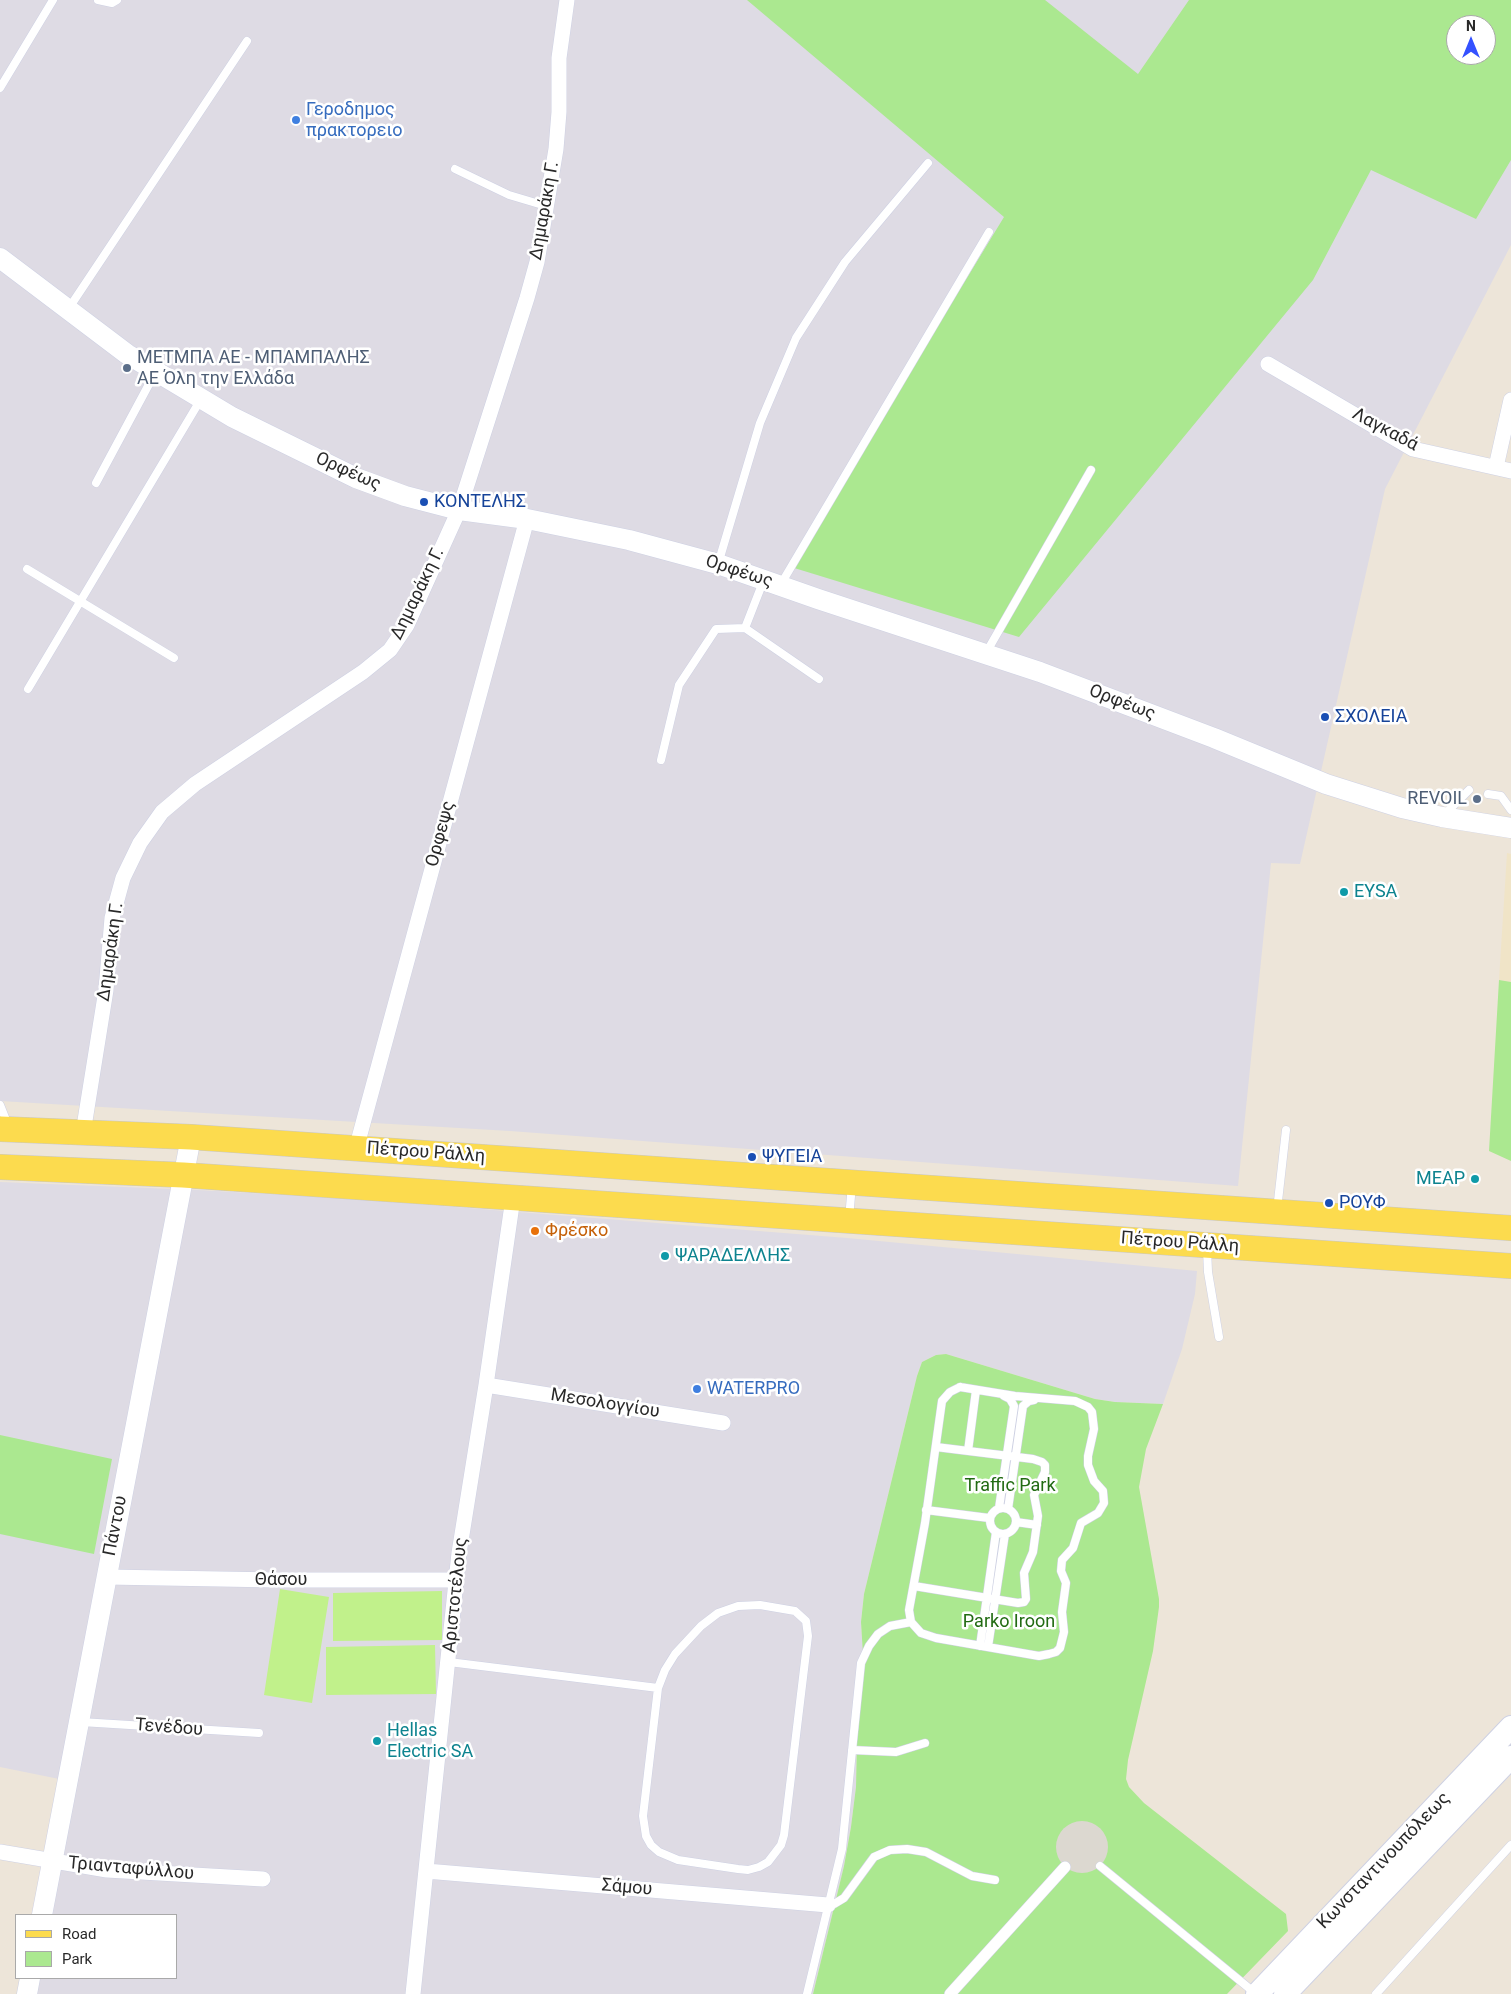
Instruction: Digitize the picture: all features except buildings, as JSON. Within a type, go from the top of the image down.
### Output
[{"type":"main road","name":"Πέτρου Ράλλη","points":[[5,1129],[191,1137],[1277,1212],[1504,1224]]},
{"type":"main road","name":"Πέτρου Ράλλη","points":[[0,1167],[183,1175],[1511,1266]]},
{"type":"main road","points":[[1485,1264],[1511,1257]]},
{"type":"main road","name":"Κωνσταντινουπόλεως","points":[[1256,1994],[1511,1727]]},
{"type":"main road","name":"Κωνσταντινουπόλεως","points":[[1285,1994],[1511,1757]]},
{"type":"street","name":"Δημαράκη Γ.","points":[[84,1133],[106,990],[112,918],[123,878],[140,843],[162,812],[195,784],[363,672],[390,650],[407,625],[458,510],[528,298],[537,262],[558,130],[559,58],[567,0]]},
{"type":"street","name":"Ορφέως","points":[[0,258],[127,354],[232,417],[356,478],[405,496],[458,510],[527,519],[628,540],[718,564],[1068,682],[1214,738],[1326,784],[1402,808],[1442,817],[1511,828]]},
{"type":"street","name":"Λαγκαδά","points":[[1268,364],[1413,449],[1511,471]]},
{"type":"street","points":[[1496,467],[1511,400]]},
{"type":"street","name":"Ορφεψς","points":[[356,1149],[527,519]]},
{"type":"street","name":"Πάντου","points":[[42,1914],[191,1137]]},
{"type":"street","name":"Αριστοτέλους","points":[[413,1994],[449,1662],[456,1580],[513,1198]]},
{"type":"street","name":"Μεσολογγίου","points":[[486,1385],[723,1423]]},
{"type":"street","name":"Θάσου","points":[[107,1576],[276,1580],[456,1580]]},
{"type":"street","name":"Τριανταφύλλου","points":[[0,1852],[107,1870],[263,1879]]},
{"type":"street","points":[[950,1994],[1065,1867]]},
{"type":"street","name":"Σάμου","points":[[426,1872],[828,1905]]},
{"type":"street","points":[[27,1994],[30,1979]]},
{"type":"lane","points":[[0,88],[53,0]]},
{"type":"lane","points":[[98,0],[112,3],[118,0]]},
{"type":"lane","points":[[68,310],[247,40]]},
{"type":"lane","points":[[718,564],[760,423],[796,338],[845,262],[928,163]]},
{"type":"lane","points":[[456,169],[509,195],[546,206]]},
{"type":"lane","points":[[745,628],[989,232]]},
{"type":"lane","points":[[96,483],[156,371]]},
{"type":"lane","points":[[28,689],[201,399]]},
{"type":"lane","points":[[986,654],[1091,470]]},
{"type":"lane","points":[[27,569],[174,658]]},
{"type":"lane","points":[[661,760],[679,685],[716,629],[745,628],[819,679]]},
{"type":"lane","points":[[1442,817],[1469,790]]},
{"type":"lane","points":[[1488,794],[1501,796],[1511,810]]},
{"type":"lane","points":[[0,1105],[5,1129]]},
{"type":"lane","points":[[1277,1212],[1286,1130]]},
{"type":"lane","points":[[848,1220],[852,1183]]},
{"type":"lane","points":[[1207,1245],[1208,1272],[1219,1337]]},
{"type":"lane","points":[[960,1388],[1000,1394],[1075,1401],[1082,1403],[1092,1412],[1094,1429],[1088,1465],[1094,1481],[1103,1491],[1104,1503],[1098,1513],[1081,1523],[1074,1548],[1062,1560],[1061,1571],[1066,1583],[1062,1612],[1064,1632],[1060,1648],[1056,1652],[1040,1656],[927,1636],[915,1628],[911,1622],[909,1610],[942,1401],[946,1396],[960,1388]]},
{"type":"lane","points":[[968,1451],[976,1390]]},
{"type":"lane","points":[[999,1508],[1014,1406],[1010,1399],[1000,1394]]},
{"type":"lane","points":[[1008,1509],[1023,1406],[1029,1401],[1041,1398]]},
{"type":"lane","points":[[914,1586],[995,1600],[1024,1602],[1026,1595],[1024,1573],[1033,1552],[1038,1512],[1034,1495],[1045,1472],[1045,1465],[1037,1459],[936,1447]]},
{"type":"lane","points":[[999,1508],[1008,1509],[1014,1513],[1016,1522],[1012,1530],[1005,1534],[996,1532],[990,1526],[989,1518],[992,1512],[999,1508]]},
{"type":"lane","points":[[926,1510],[989,1518]]},
{"type":"lane","points":[[1016,1522],[1037,1525]]},
{"type":"lane","points":[[980,1646],[996,1532]]},
{"type":"lane","points":[[988,1647],[1005,1534]]},
{"type":"lane","points":[[760,1605],[795,1611],[806,1621],[808,1636],[784,1834],[781,1845],[768,1862],[748,1870],[738,1869],[678,1860],[659,1852],[651,1845],[645,1831],[643,1816],[658,1688],[665,1670],[676,1654],[709,1619],[723,1611],[738,1606],[760,1605]]},
{"type":"lane","points":[[808,1994],[842,1849],[860,1672],[866,1651],[873,1640],[884,1629],[911,1622]]},
{"type":"lane","points":[[449,1662],[658,1688]]},
{"type":"lane","name":"Τενέδου","points":[[79,1722],[259,1733]]},
{"type":"lane","points":[[852,1750],[896,1752],[925,1743]]},
{"type":"lane","points":[[1376,1994],[1511,1845]]},
{"type":"lane","points":[[828,1905],[844,1898],[874,1857],[890,1850],[907,1849],[926,1852],[972,1876],[995,1880]]},
{"type":"lane","points":[[1100,1866],[1256,1994]]},
{"type":"shaded area","points":[[0,0],[1511,0],[1511,245],[1385,489],[1300,864],[1271,863],[1238,1186],[510,1131],[0,1101]]},
{"type":"shaded area","points":[[1507,853],[1511,854],[1511,982],[1499,980]]},
{"type":"shaded area","points":[[0,1182],[198,1190],[354,1199],[847,1238],[1197,1271],[1195,1294],[1182,1349],[1163,1404],[1115,1402],[1095,1399],[946,1354],[936,1355],[922,1362],[864,1594],[861,1622],[864,1671],[857,1740],[856,1787],[851,1827],[844,1866],[813,1994],[36,1994],[39,1979],[178,1979],[178,1914],[50,1914],[74,1782],[0,1767]]},
{"type":"shaded area","points":[[1082,1821],[1096,1825],[1104,1833],[1108,1847],[1104,1861],[1096,1869],[1082,1873],[1068,1869],[1060,1861],[1056,1847],[1060,1833],[1068,1825]]},
{"type":"green space","points":[[747,0],[1045,0],[1138,74],[1189,0],[1511,0],[1511,160],[1476,219],[1371,170],[1313,280],[1019,637],[791,567],[1004,217]]},
{"type":"green space","points":[[1499,980],[1511,982],[1511,1161],[1489,1151]]},
{"type":"green space","name":"Parko Iroon","points":[[946,1354],[1095,1399],[1115,1402],[1163,1404],[1146,1449],[1139,1487],[1159,1607],[1153,1651],[1128,1760],[1126,1779],[1129,1787],[1144,1803],[1286,1914],[1288,1931],[1227,1994],[813,1994],[844,1866],[851,1827],[856,1787],[857,1740],[864,1671],[861,1622],[864,1594],[917,1376],[922,1362],[936,1355]]},
{"type":"green space","points":[[0,1435],[112,1459],[94,1554],[0,1534]]},
{"type":"green space","points":[[280,1589],[329,1597],[312,1703],[264,1695]]},
{"type":"green space","points":[[442,1591],[442,1640],[333,1641],[333,1593]]},
{"type":"green space","points":[[435,1645],[436,1694],[326,1695],[326,1647]]},
{"type":"place","name":"Γεροδημος πρακτορειο","points":[[296,120]]},
{"type":"place","name":"ΜΕΤΜΠΑ ΑΕ - ΜΠΑΜΠΑΛΗΣ ΑΕ Όλη την Ελλάδα","points":[[127,368]]},
{"type":"place","name":"ΚΟΝΤΕΛΗΣ","points":[[424,502]]},
{"type":"place","name":"ΣΧΟΛΕΙΑ","points":[[1325,717]]},
{"type":"place","name":"REVOIL","points":[[1477,799]]},
{"type":"place","name":"EYSA","points":[[1344,892]]},
{"type":"place","name":"ΨΥΓΕΙΑ","points":[[752,1157]]},
{"type":"place","name":"MEAP","points":[[1475,1179]]},
{"type":"place","name":"ΡΟΥΦ","points":[[1329,1203]]},
{"type":"place","name":"Φρέσκο","points":[[535,1231]]},
{"type":"place","name":"ΨΑΡΑΔΕΛΛΗΣ","points":[[665,1256]]},
{"type":"place","name":"WATERPRO","points":[[697,1389]]},
{"type":"place","name":"Hellas Electric SA","points":[[377,1741]]},
{"type":"park label","name":"Traffic Park","points":[[1010,1486]]}]
